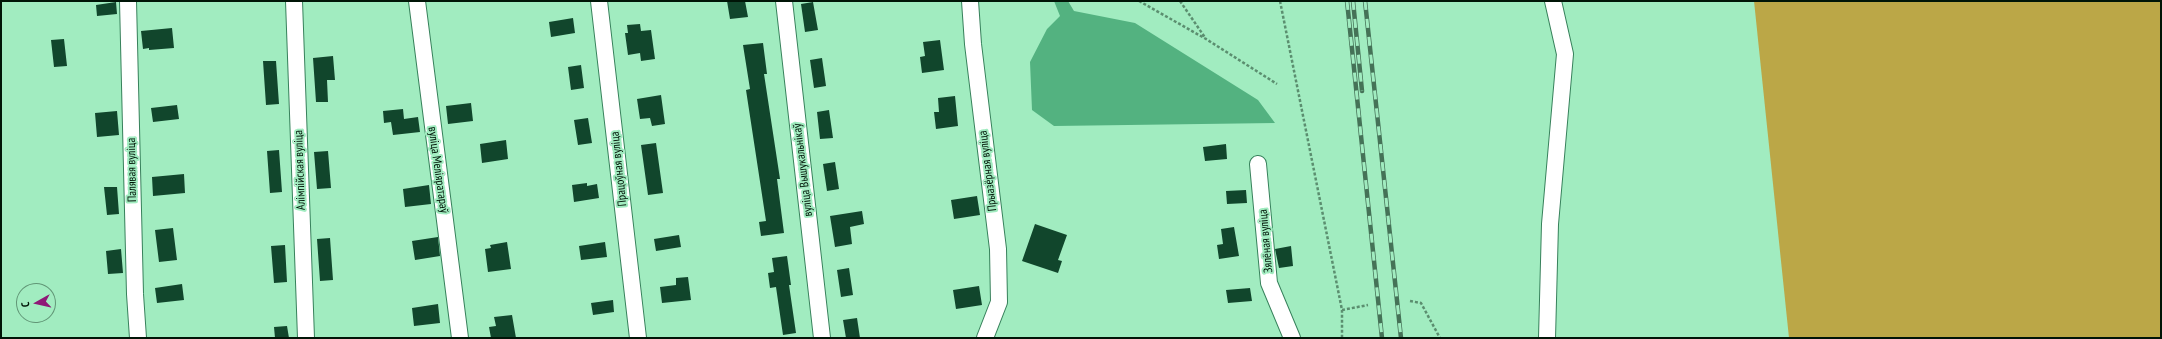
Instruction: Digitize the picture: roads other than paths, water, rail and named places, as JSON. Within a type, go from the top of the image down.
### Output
[{"type":"street","name":"Палявая вуліца","points":[[128,1],[135,294],[138,338]]},
{"type":"street","name":"Алімпійская вуліца","points":[[294,1],[306,338]]},
{"type":"street","name":"вуліца Меліяратараў","points":[[417,1],[460,338]]},
{"type":"street","name":"Працоўная вуліца","points":[[598,1],[638,338]]},
{"type":"street","name":"вуліца Вышукальнікаў","points":[[784,1],[822,338]]},
{"type":"street","name":"Прыазёрная вуліца","points":[[970,1],[973,44],[998,249],[999,302],[985,338]]},
{"type":"street","points":[[1547,338],[1550,224],[1565,54],[1553,1]]},
{"type":"street","name":"Зялёная вуліца","points":[[1258,164],[1269,283],[1292,338]]},
{"type":"railway","points":[[1347,1],[1382,338]]},
{"type":"railway","points":[[1353,1],[1362,91]]},
{"type":"railway","points":[[1365,1],[1401,338]]}]
